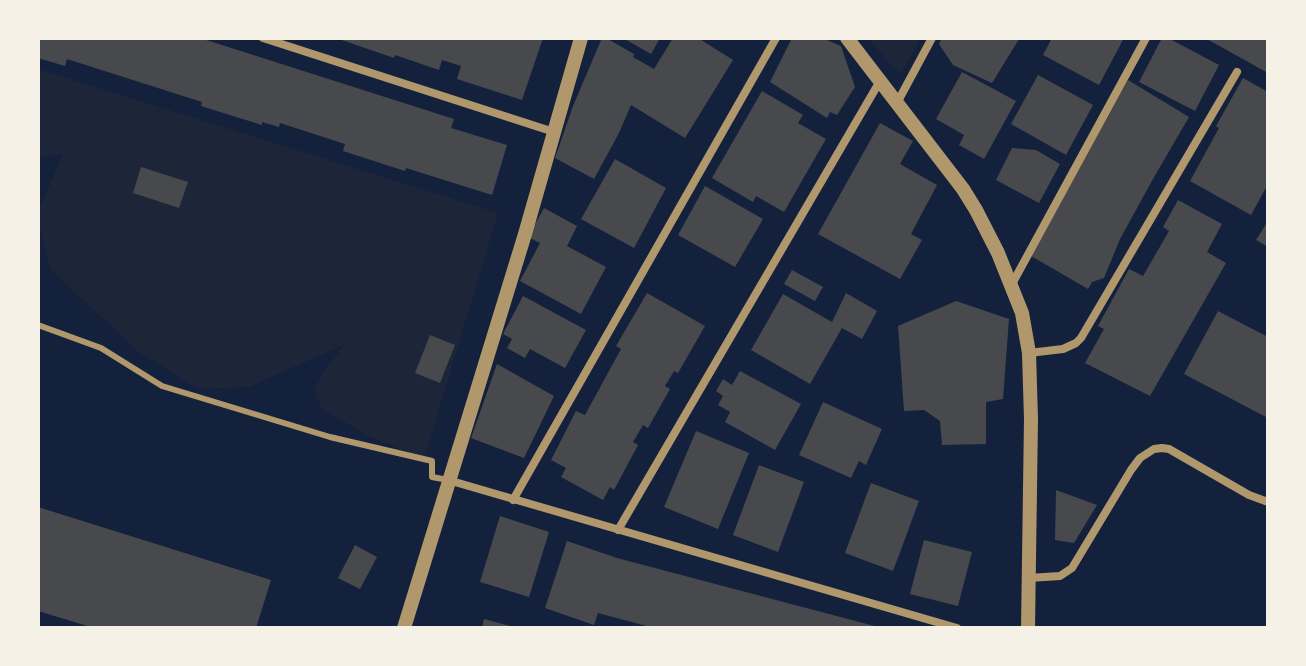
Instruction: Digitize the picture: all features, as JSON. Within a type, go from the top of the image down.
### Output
[{"type":"street","points":[[263,38],[554,132]]},
{"type":"street","points":[[404,628],[525,234],[581,38]]},
{"type":"street","points":[[513,500],[776,38]]},
{"type":"street","points":[[847,38],[963,189],[1012,284],[1022,313],[1029,353],[1031,419],[1028,628]]},
{"type":"street","points":[[897,103],[932,38]]},
{"type":"street","points":[[1012,284],[1146,38]]},
{"type":"street","points":[[1029,353],[1063,349],[1081,338],[1237,72]]},
{"type":"street","points":[[618,530],[880,81]]},
{"type":"street","points":[[1029,578],[1060,576],[1072,568],[1131,470],[1140,458],[1154,449],[1169,449],[1249,495],[1268,502]]},
{"type":"street","points":[[448,480],[957,628]]},
{"type":"lane","points":[[38,325],[101,348],[162,386],[330,437],[432,461],[432,477],[448,480]]},
{"type":"shaded area","points":[[868,38],[921,38],[900,75]]},
{"type":"shaded area","points":[[38,69],[498,213],[424,459],[368,436],[321,408],[314,389],[345,344],[249,387],[199,389],[139,352],[51,270],[38,213],[62,155],[38,156]]},
{"type":"building","points":[[38,38],[200,38],[454,119],[451,128],[507,145],[492,195],[343,151],[345,144],[280,123],[279,127],[262,122],[262,125],[201,106],[202,102],[67,59],[65,66],[38,58]]},
{"type":"building","points":[[336,38],[543,38],[522,100],[457,79],[461,66],[442,60],[439,70]]},
{"type":"building","points":[[602,38],[634,54],[633,57],[654,69],[673,38],[698,38],[733,60],[685,138],[631,105],[594,179],[555,158]]},
{"type":"building","points":[[623,38],[660,38],[651,54]]},
{"type":"building","points":[[792,38],[822,38],[841,46],[855,87],[837,115],[830,112],[827,118],[770,82]]},
{"type":"building","points":[[942,38],[1019,39],[992,83],[953,65],[939,44]]},
{"type":"building","points":[[1052,38],[1124,38],[1099,85],[1043,55]]},
{"type":"building","points":[[1162,38],[1168,38],[1219,65],[1195,111],[1139,82]]},
{"type":"building","points":[[1205,38],[1268,38],[1268,73]]},
{"type":"building","points":[[962,72],[1016,101],[984,159],[959,145],[964,135],[936,119]]},
{"type":"building","points":[[1038,75],[1093,105],[1066,155],[1011,124]]},
{"type":"building","points":[[1243,78],[1268,92],[1268,184],[1251,215],[1190,181]]},
{"type":"building","points":[[1128,80],[1189,117],[1120,239],[1104,278],[1092,282],[1088,289],[1031,256]]},
{"type":"building","points":[[762,91],[803,115],[798,123],[826,139],[784,212],[756,196],[753,202],[712,178]]},
{"type":"building","points":[[880,123],[913,141],[900,164],[937,185],[911,234],[922,240],[900,279],[818,234]]},
{"type":"building","points":[[1012,148],[1036,150],[1060,164],[1039,203],[996,180]]},
{"type":"building","points":[[615,159],[666,188],[634,248],[581,219]]},
{"type":"building","points":[[141,167],[188,182],[179,208],[133,193]]},
{"type":"building","points":[[705,186],[763,219],[735,267],[678,235]]},
{"type":"building","points":[[1178,200],[1222,224],[1207,252],[1226,263],[1150,396],[1085,363],[1104,329],[1098,326],[1129,269],[1143,276],[1169,231],[1163,227]]},
{"type":"building","points":[[544,208],[577,226],[567,246],[606,267],[581,314],[520,281],[540,243],[528,237]]},
{"type":"building","points":[[1268,221],[1268,247],[1256,240]]},
{"type":"building","points":[[792,270],[823,287],[815,301],[784,284]]},
{"type":"building","points":[[647,293],[705,326],[678,373],[674,371],[665,386],[670,389],[648,428],[643,425],[633,442],[638,445],[614,490],[610,487],[603,500],[561,477],[566,468],[551,460],[576,411],[585,415],[621,349],[616,346]]},
{"type":"building","points":[[846,293],[877,311],[862,339],[842,328],[810,384],[751,350],[783,294],[832,322]]},
{"type":"building","points":[[523,296],[586,330],[565,368],[530,349],[525,358],[507,348],[512,339],[503,334]]},
{"type":"building","points":[[956,301],[1009,319],[1003,399],[986,402],[986,444],[942,445],[940,421],[924,410],[904,411],[898,326]]},
{"type":"building","points":[[1218,311],[1268,337],[1268,418],[1184,374]]},
{"type":"building","points":[[430,335],[455,345],[440,383],[415,373]]},
{"type":"building","points":[[497,364],[554,396],[524,458],[471,438]]},
{"type":"building","points":[[740,371],[801,404],[775,450],[725,422],[730,412],[718,405],[723,396],[716,391],[723,379],[732,385]]},
{"type":"building","points":[[823,402],[882,429],[866,465],[859,461],[851,478],[799,455]]},
{"type":"building","points":[[696,431],[749,453],[718,529],[664,507]]},
{"type":"building","points":[[759,465],[804,482],[778,552],[733,535]]},
{"type":"building","points":[[871,483],[919,501],[893,571],[845,553]]},
{"type":"building","points":[[1056,490],[1097,505],[1074,543],[1055,540]]},
{"type":"building","points":[[38,507],[271,580],[256,628],[94,628],[38,611]]},
{"type":"building","points":[[500,516],[549,532],[529,597],[480,582]]},
{"type":"building","points":[[924,540],[972,552],[958,606],[910,594]]},
{"type":"building","points":[[567,541],[617,558],[882,628],[654,628],[598,613],[594,625],[545,608]]},
{"type":"building","points":[[355,545],[377,557],[360,589],[338,578]]},
{"type":"building","points":[[484,619],[514,627],[514,628],[482,628]]}]
